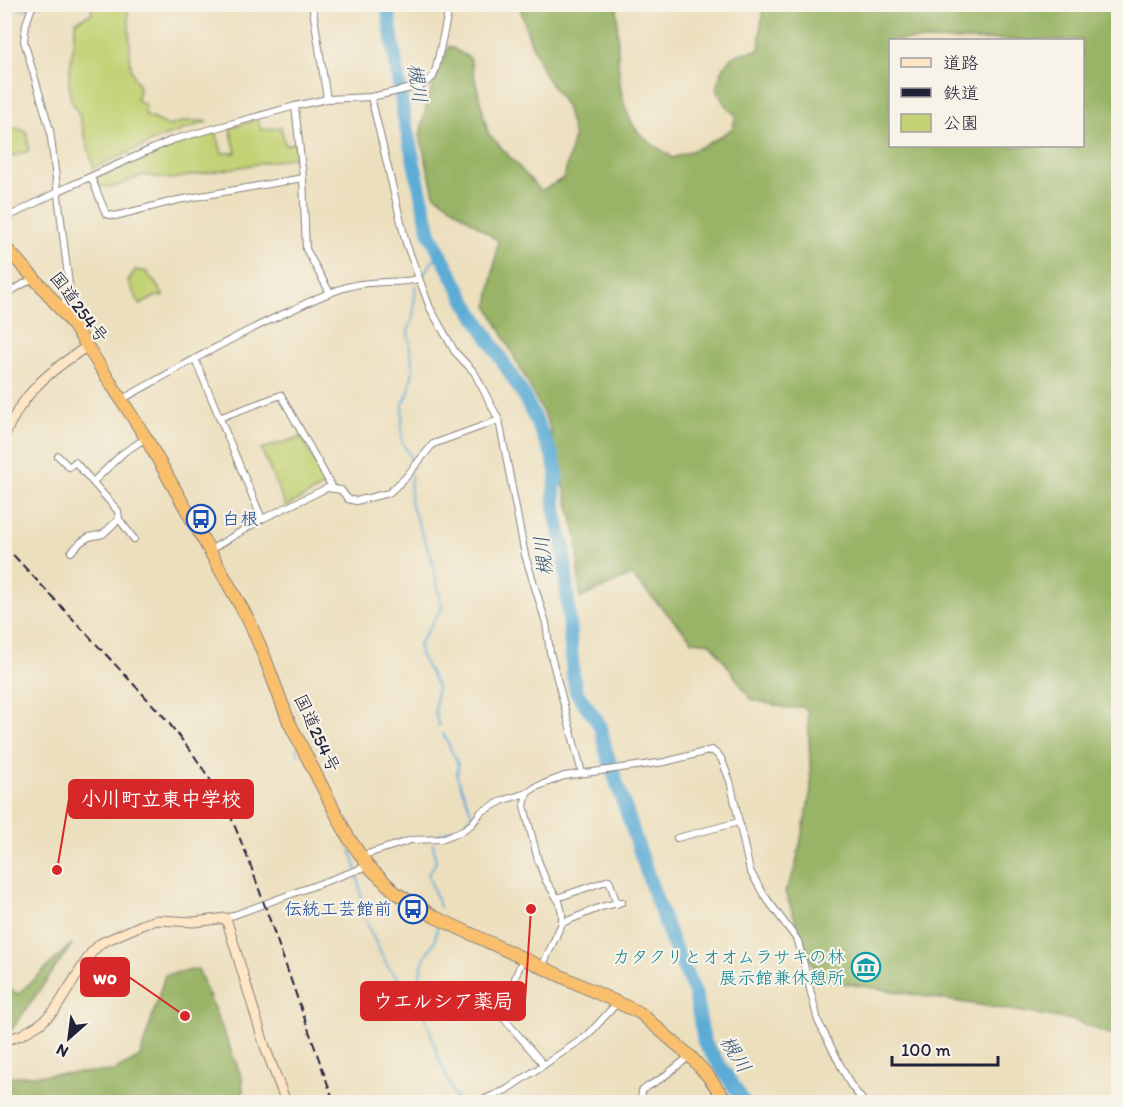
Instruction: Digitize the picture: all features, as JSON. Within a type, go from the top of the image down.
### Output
[{"type":"highway","name":"国道254号","points":[[4,246],[62,309],[146,438],[248,619],[289,722],[348,837],[364,861],[396,893],[412,904],[640,1013],[690,1056],[727,1102]]},
{"type":"street","points":[[33,4],[26,24],[24,41],[50,130],[70,292],[62,309]]},
{"type":"street","points":[[312,4],[327,99]]},
{"type":"street","points":[[4,219],[172,140],[327,99],[373,97],[418,87],[433,77],[450,4]]},
{"type":"street","points":[[373,97],[406,243],[419,279],[438,323],[455,352],[474,372],[499,420],[525,555],[546,623],[550,652],[582,773]]},
{"type":"street","points":[[295,106],[303,178],[306,249],[330,293]]},
{"type":"street","points":[[91,177],[106,214],[115,216],[178,200],[303,178]]},
{"type":"street","points":[[4,295],[34,278]]},
{"type":"street","points":[[121,400],[262,323],[330,293],[352,285],[375,282],[400,283],[419,279]]},
{"type":"street","points":[[4,437],[8,421],[40,381],[60,364],[88,346]]},
{"type":"street","points":[[195,358],[262,519]]},
{"type":"street","points":[[219,418],[281,396],[332,487]]},
{"type":"street","points":[[210,550],[262,519],[327,488],[341,490],[348,499],[357,501],[389,493],[433,444],[499,420]]},
{"type":"street","points":[[93,482],[123,453],[146,438]]},
{"type":"street","points":[[58,456],[69,467],[75,462],[118,511],[119,519],[134,539]]},
{"type":"street","points":[[71,552],[89,537],[103,534],[119,519]]},
{"type":"street","points":[[4,1041],[31,1030],[55,1010],[91,953],[101,943],[144,924],[157,920],[194,922],[226,918],[411,840],[441,839],[460,832],[472,824],[481,812],[504,800],[527,793],[548,781],[582,773],[665,762],[708,750],[716,752],[721,758],[730,781],[750,871],[764,895],[798,940],[818,1021],[850,1084],[864,1102]]},
{"type":"street","points":[[527,793],[524,806],[538,860],[562,913],[562,923],[542,967]]},
{"type":"street","points":[[677,838],[739,822]]},
{"type":"street","points":[[557,898],[609,880],[620,903],[601,907],[562,923]]},
{"type":"street","points":[[226,918],[265,1047],[286,1102]]},
{"type":"street","points":[[523,958],[514,978],[514,995],[500,1014],[544,1065]]},
{"type":"street","points":[[478,1102],[506,1090],[587,1036],[619,1001]]},
{"type":"street","points":[[641,1102],[642,1091],[646,1087],[662,1078],[690,1056]]},
{"type":"green space","points":[[91,5],[126,5],[129,20],[131,68],[139,90],[136,99],[146,106],[145,115],[169,126],[188,121],[207,122],[163,137],[94,168],[79,115],[70,97],[69,77],[76,21],[92,13]]},
{"type":"green space","points":[[516,5],[617,5],[619,74],[626,109],[632,124],[642,136],[673,158],[706,145],[732,129],[736,116],[724,103],[716,88],[730,59],[740,54],[759,50],[763,5],[1118,5],[1118,1037],[1072,1020],[818,979],[785,892],[795,869],[811,791],[808,711],[802,707],[787,708],[751,699],[711,643],[693,641],[631,575],[580,598],[577,538],[548,422],[488,306],[498,241],[434,194],[420,136],[428,98],[449,46],[470,58],[488,133],[541,191],[564,178],[574,136],[566,106],[546,77],[529,38],[521,10]]},
{"type":"green space","points":[[258,119],[261,130],[281,127],[285,145],[295,143],[297,157],[171,179],[143,175],[115,187],[98,186],[95,181],[97,177],[176,145],[216,132],[222,153],[236,153],[230,128]]},
{"type":"green space","points":[[15,128],[27,132],[29,151],[5,159],[5,133]]},
{"type":"green space","points":[[135,270],[147,272],[164,297],[157,296],[140,305],[128,281]]},
{"type":"green space","points":[[301,437],[325,481],[324,486],[286,507],[261,449]]},
{"type":"green space","points":[[72,944],[5,1039],[5,985],[18,994]]},
{"type":"green space","points":[[198,969],[242,1078],[244,1102],[5,1102],[5,1077],[114,1071],[140,1057],[165,975]]},
{"type":"waterway","points":[[4,5],[27,9],[44,4]]},
{"type":"waterway","name":"槻川","points":[[387,4],[404,118],[430,234],[465,300],[524,396],[552,454],[557,474],[554,492],[556,516],[564,550],[576,692],[601,729],[606,751],[654,893],[695,993],[704,1042],[744,1102]]},
{"type":"waterway","points":[[421,277],[439,253]]},
{"type":"waterway","points":[[412,468],[410,456],[402,442],[402,427],[403,404],[408,395],[413,370],[408,331],[413,319],[416,284]]},
{"type":"waterway","points":[[411,474],[410,502],[432,559],[442,608],[419,644],[420,654],[437,686],[435,713],[439,726]]},
{"type":"waterway","points":[[437,835],[461,825],[472,814],[457,776],[458,764],[443,733]]},
{"type":"waterway","points":[[296,748],[299,755]]},
{"type":"waterway","points":[[433,843],[436,862],[428,875],[440,907]]},
{"type":"waterway","points":[[350,850],[365,917],[384,960],[391,971],[413,992],[423,1009]]},
{"type":"waterway","points":[[437,927],[435,940],[424,959],[419,978],[423,1009],[439,1059],[457,1102]]},
{"type":"railway","points":[[4,545],[165,718],[213,784],[231,817],[249,861],[334,1102]]},
{"type":"place","name":"白根","points":[[201,519]]},
{"type":"place","name":"小川町立東中学校","points":[[57,870]]},
{"type":"place","name":"伝統工芸館前","points":[[413,909]]},
{"type":"place","name":"ウエルシア薬局","points":[[531,909]]},
{"type":"place","name":"カタクリとオオムラサキの林 展示館兼休憩所","points":[[866,967]]},
{"type":"place","name":"wo","points":[[185,1016]]}]
